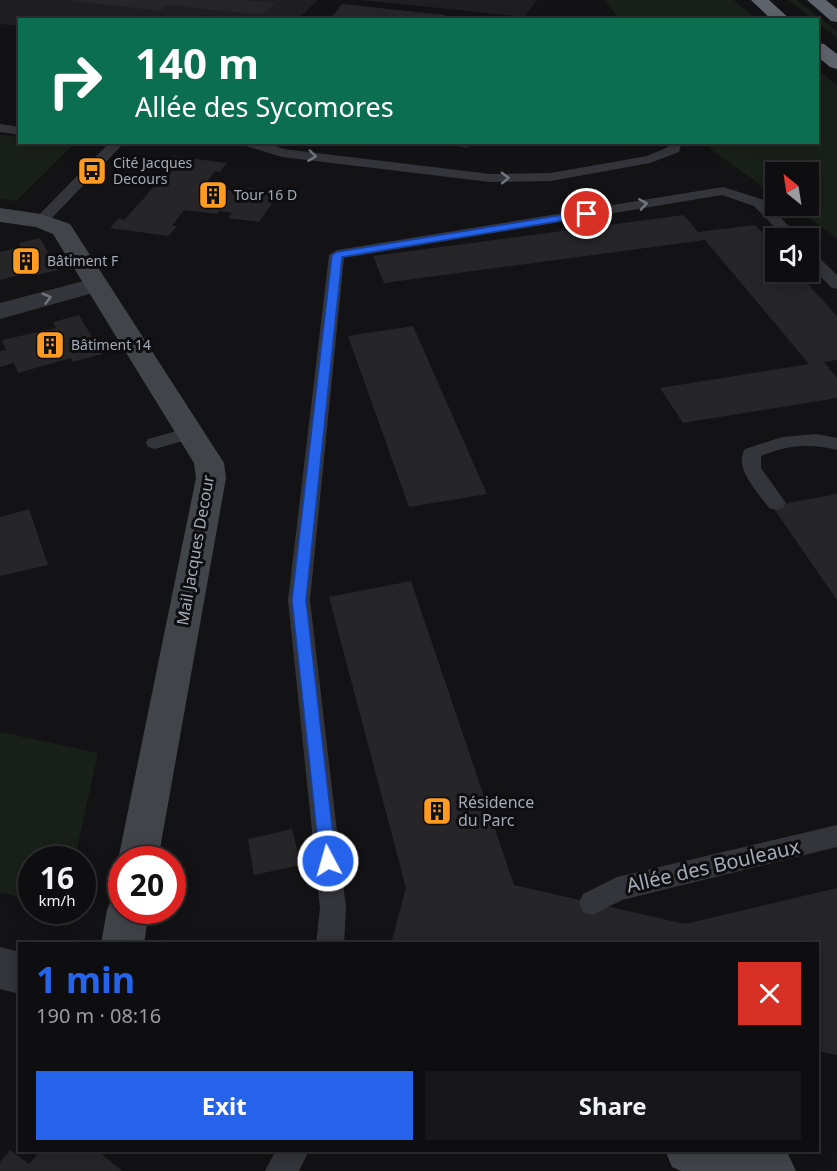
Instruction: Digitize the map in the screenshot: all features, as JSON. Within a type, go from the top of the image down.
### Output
[{"type":"highway","points":[[759,0],[781,18]]},
{"type":"highway","points":[[814,0],[837,17]]},
{"type":"highway","points":[[819,49],[837,63]]},
{"type":"street","name":"Mail Jacques Decour","points":[[0,215],[41,221],[62,229],[208,463],[211,478],[141,846]]},
{"type":"street","points":[[0,310],[95,285]]},
{"type":"street","points":[[122,942],[126,924]]},
{"type":"street","points":[[0,968],[18,972]]},
{"type":"street","points":[[697,1152],[771,1171]]},
{"type":"lane","points":[[0,129],[18,131]]},
{"type":"lane","points":[[41,221],[114,144]]},
{"type":"lane","points":[[259,144],[282,153],[490,178],[550,177],[650,159],[674,149],[675,144]]},
{"type":"lane","points":[[330,942],[333,908],[299,600],[337,255],[723,191],[759,203],[783,228]]},
{"type":"lane","points":[[819,266],[837,284]]},
{"type":"lane","points":[[155,443],[191,433]]},
{"type":"lane","points":[[776,502],[752,469],[752,453],[764,447],[811,439],[837,444]]},
{"type":"lane","name":"Allée des Bouleaux","points":[[592,903],[617,889],[837,836]]},
{"type":"lane","points":[[281,1171],[293,1152]]},
{"type":"shaded area","points":[[0,0],[318,0],[299,18],[18,18],[18,26],[0,24]]},
{"type":"shaded area","points":[[361,0],[537,0],[524,17]]},
{"type":"shaded area","points":[[604,0],[733,0],[756,18],[618,18]]},
{"type":"shaded area","points":[[788,0],[797,0],[837,31],[837,38],[819,24],[819,18],[812,18]]},
{"type":"shaded area","points":[[819,71],[837,86],[837,238],[805,216],[819,216],[819,162],[765,162],[765,188],[714,152],[708,144],[819,144]]},
{"type":"shaded area","points":[[0,135],[18,137],[18,144],[74,144],[16,201],[0,199]]},
{"type":"shaded area","points":[[0,732],[98,753],[77,846],[18,846],[18,897],[0,892]]},
{"type":"building","points":[[68,0],[243,0],[275,3],[263,15],[166,5],[160,11]]},
{"type":"building","points":[[342,4],[446,15],[445,18],[331,18]]},
{"type":"building","points":[[446,144],[469,144],[467,148]]},
{"type":"building","name":"Tour 16 D","points":[[173,156],[227,163],[220,172],[215,171],[204,186],[245,193],[249,188],[280,192],[259,222],[228,218],[232,213],[219,211],[217,214],[184,210],[172,226],[177,226],[169,236],[110,228],[119,218],[124,220],[146,196],[170,166],[165,165]]},
{"type":"building","points":[[684,215],[698,232],[755,225],[765,236],[765,282],[806,282],[837,316],[837,360],[824,362],[837,378],[837,398],[683,423],[660,388],[809,364],[705,240],[384,283],[373,256]]},
{"type":"building","name":"Bâtiment F","points":[[40,238],[58,270],[37,275],[35,271],[0,280],[0,252],[21,247],[19,243]]},
{"type":"building","name":"Bâtiment 14","points":[[79,315],[102,354],[73,362],[71,358],[18,373],[14,363],[0,367],[0,351],[6,350],[2,340],[56,328],[53,322]]},
{"type":"building","points":[[413,326],[487,494],[409,507],[348,336]]},
{"type":"building","points":[[837,494],[837,600],[772,506]]},
{"type":"building","points":[[29,509],[48,565],[0,576],[0,517]]},
{"type":"building","name":"Résidence du Parc","points":[[411,581],[514,885],[685,924],[837,888],[837,1055],[819,1051],[819,942],[392,942],[406,888],[329,597]]},
{"type":"building","points":[[292,829],[301,865],[254,875],[248,839]]},
{"type":"building","points":[[10,1150],[29,1164],[39,1152],[99,1152],[122,1171],[0,1171],[0,1162]]},
{"type":"place","name":"Cité Jacques Decours","points":[[92,171]]},
{"type":"place","name":"Tour 16 D","points":[[213,195]]},
{"type":"place","name":"Bâtiment F","points":[[26,261]]},
{"type":"place","name":"Bâtiment 14","points":[[50,345]]},
{"type":"place","name":"Résidence du Parc","points":[[437,811]]},
{"type":"route","points":[[328,861],[299,600],[337,255],[587,214]]}]
